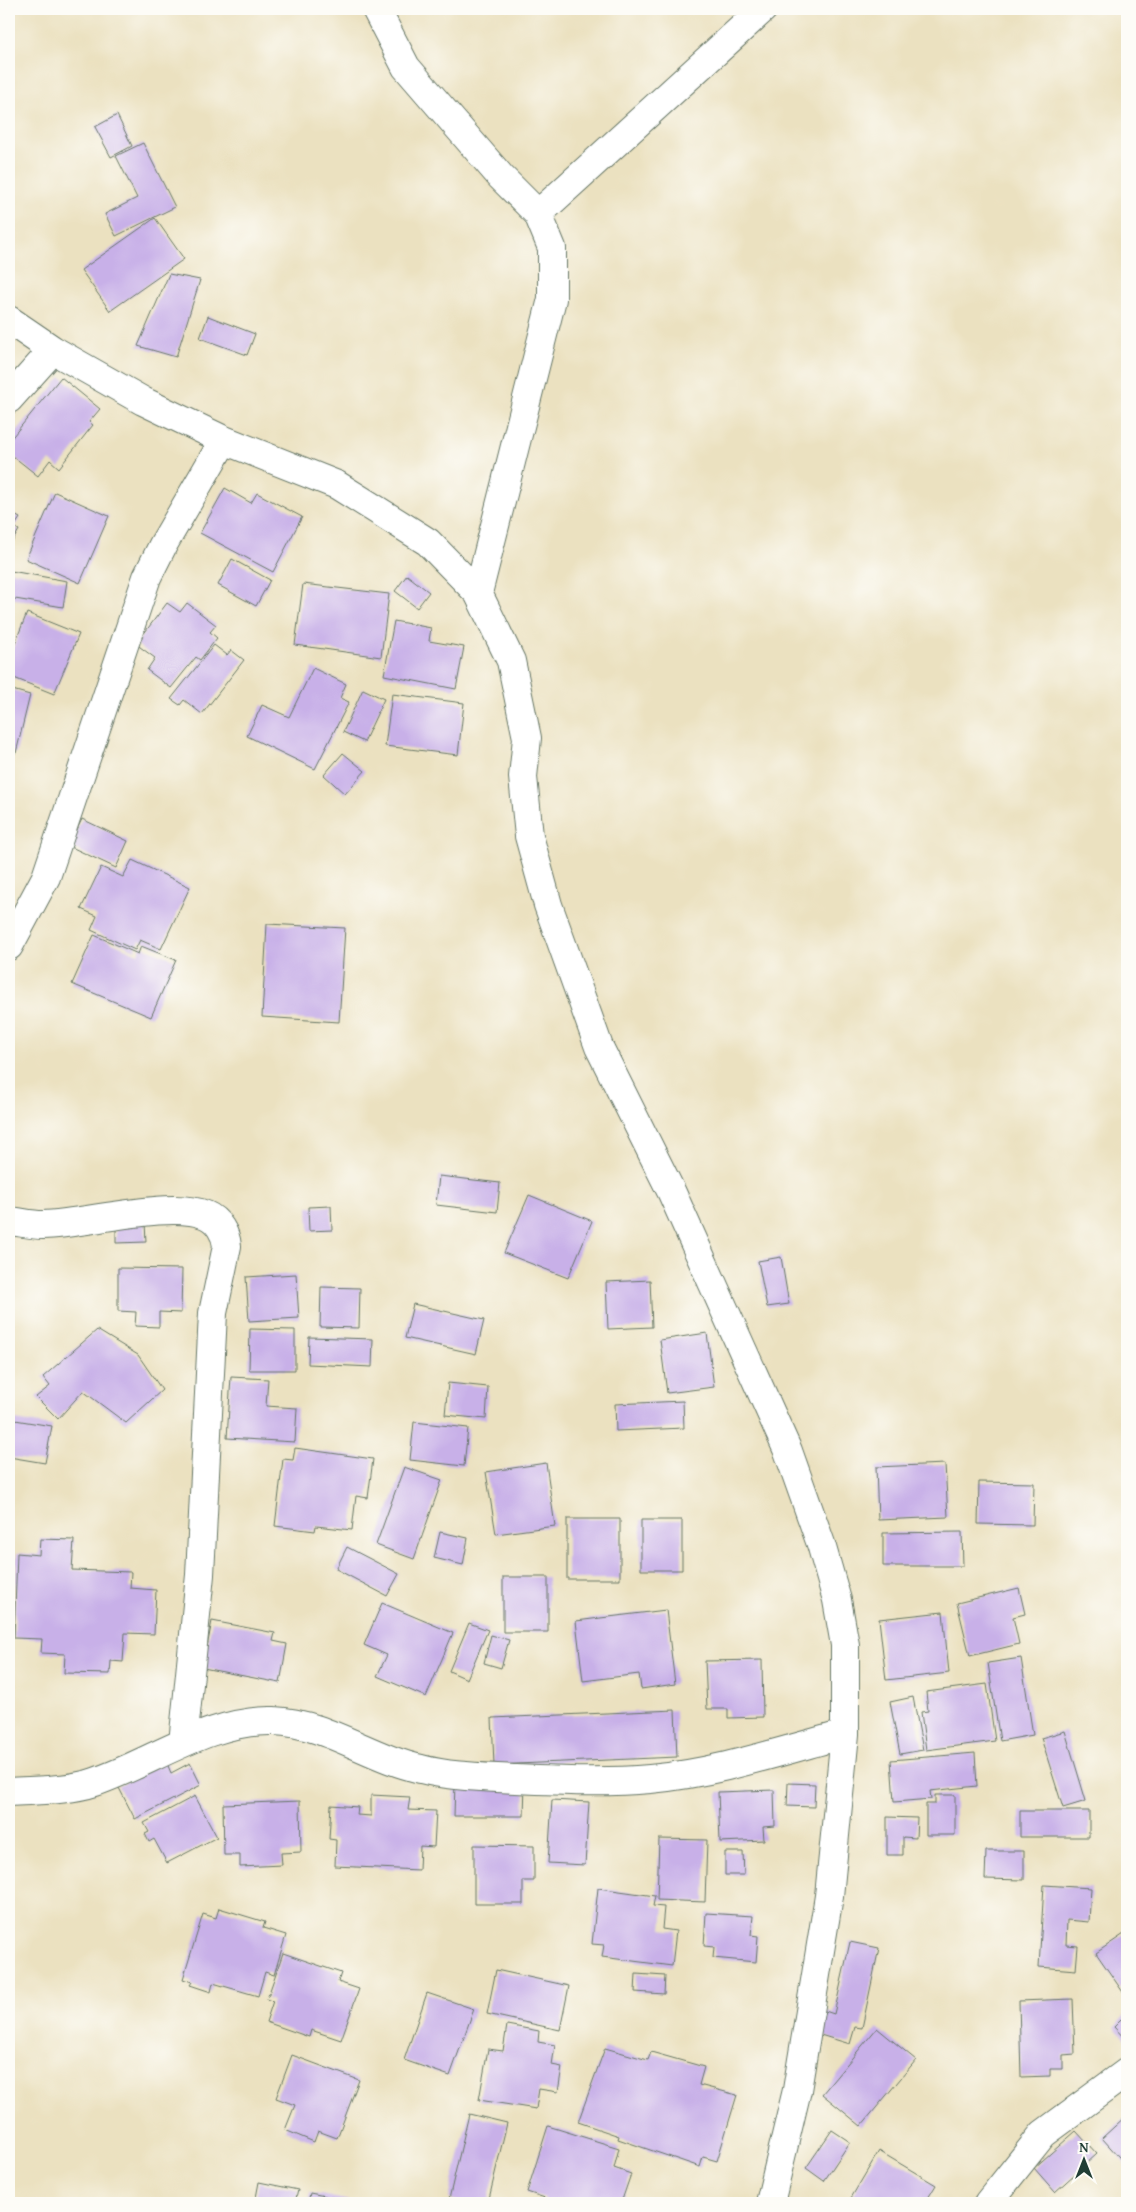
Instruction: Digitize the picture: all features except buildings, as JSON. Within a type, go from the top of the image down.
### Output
[{"type":"street","points":[[376,9],[406,67],[501,177],[538,214],[552,248],[552,299],[478,593]]},
{"type":"street","points":[[538,214],[763,9]]},
{"type":"street","points":[[9,320],[53,350],[143,401],[224,440],[337,485],[428,542],[478,593],[511,662],[527,738],[524,776],[529,836],[548,905],[599,1047],[672,1193],[767,1401],[821,1544],[837,1600],[845,1645],[845,1734],[827,1905],[797,2090],[770,2203]]},
{"type":"street","points":[[9,398],[53,350]]},
{"type":"street","points":[[12,929],[49,868],[146,577],[162,545],[224,440]]},
{"type":"street","points":[[9,1221],[42,1225],[137,1213],[177,1211],[207,1215],[221,1228],[226,1237],[226,1246],[213,1313],[200,1575],[183,1743]]},
{"type":"street","points":[[9,1792],[91,1784],[183,1743],[247,1722],[274,1721],[308,1725],[386,1759],[420,1769],[452,1775],[576,1782],[651,1779],[718,1768],[845,1734]]},
{"type":"street","points":[[988,2203],[1043,2134],[1127,2072]]}]
